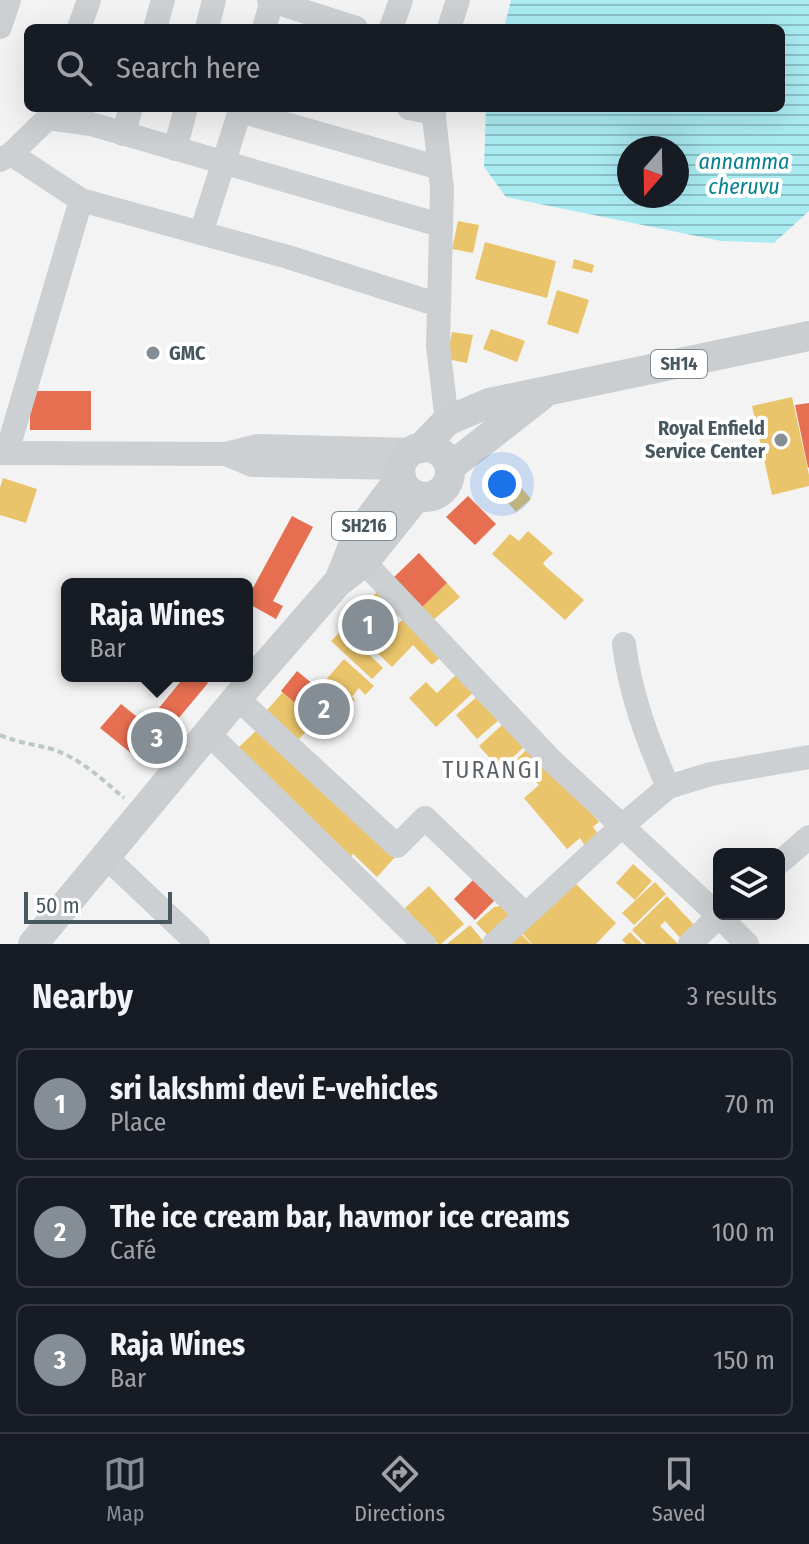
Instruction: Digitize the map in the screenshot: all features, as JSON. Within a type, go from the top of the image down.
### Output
[{"type":"main road","name":"SH14","points":[[549,390],[450,467],[449,480],[442,491],[430,497],[411,468],[447,421],[489,403],[549,390],[809,336]]},
{"type":"main road","points":[[411,468],[433,449],[444,456],[450,467]]},
{"type":"main road","name":"SH216","points":[[253,680],[338,582],[364,562],[411,468]]},
{"type":"main road","name":"SH216","points":[[338,582],[357,536],[411,468]]},
{"type":"main road","name":"SH216","points":[[33,944],[251,682]]},
{"type":"street","points":[[0,27],[9,0]]},
{"type":"street","points":[[80,24],[89,0]]},
{"type":"street","points":[[156,24],[163,0]]},
{"type":"street","points":[[208,24],[214,0]]},
{"type":"street","points":[[265,24],[270,0],[344,24]]},
{"type":"street","points":[[392,24],[401,0]]},
{"type":"street","points":[[450,24],[458,0]]},
{"type":"street","points":[[123,134],[130,112]]},
{"type":"street","points":[[175,149],[185,112]]},
{"type":"street","points":[[201,233],[240,112]]},
{"type":"street","points":[[251,112],[440,168]]},
{"type":"street","points":[[433,112],[442,188],[438,346],[447,421]]},
{"type":"street","points":[[439,305],[288,257],[81,200],[6,157],[49,113],[440,225]]},
{"type":"street","points":[[81,200],[3,452],[226,454],[252,465],[411,468]]},
{"type":"street","points":[[364,562],[551,760],[713,909]]},
{"type":"street","points":[[624,644],[627,669],[649,743],[668,787]]},
{"type":"street","points":[[237,698],[397,846],[425,818],[525,914]]},
{"type":"street","points":[[208,733],[424,944]]},
{"type":"street","points":[[494,944],[668,787],[711,774],[809,757]]},
{"type":"street","points":[[785,858],[809,837]]},
{"type":"street","points":[[105,856],[198,944]]},
{"type":"street","points":[[690,944],[715,920]]},
{"type":"street","points":[[725,920],[747,944]]},
{"type":"path","points":[[0,735],[20,744],[55,750],[88,767],[143,813]]},
{"type":"water","name":"annamma cheruvu","points":[[511,0],[809,0],[809,211],[774,243],[721,241],[506,197],[484,167],[486,112],[785,112],[785,24],[505,24]]},
{"type":"building: Homes","points":[[458,221],[479,225],[473,253],[452,249]]},
{"type":"building: Homes","points":[[485,242],[556,261],[547,298],[475,279]]},
{"type":"building: Homes","points":[[574,259],[594,265],[592,273],[572,268]]},
{"type":"building: Homes","points":[[557,290],[589,300],[578,334],[547,324]]},
{"type":"building: Homes","points":[[491,329],[525,341],[517,362],[483,349]]},
{"type":"building: Homes","points":[[452,332],[473,335],[467,363],[447,359]]},
{"type":"building: Homes","name":"Royal Enfield Service Center","points":[[792,397],[809,486],[772,495],[752,406]]},
{"type":"building: Homes","points":[[505,469],[531,499],[516,512],[490,482]]},
{"type":"building: Homes","points":[[3,478],[37,489],[26,523],[0,515]]},
{"type":"building: Homes","points":[[528,531],[553,553],[543,563],[546,567],[584,600],[565,620],[492,554],[510,534],[519,541]]},
{"type":"building: Homes","points":[[447,583],[460,597],[432,621],[420,609]]},
{"type":"building: Homes","points":[[380,588],[403,608],[390,623],[367,603]]},
{"type":"building: Homes","points":[[408,614],[446,652],[432,665],[413,645],[392,667],[371,647],[393,624],[395,627]]},
{"type":"building: Homes","points":[[343,629],[383,668],[372,679],[331,641]]},
{"type":"building: Homes","points":[[344,659],[374,686],[365,695],[359,688],[352,697],[355,700],[345,711],[318,689]]},
{"type":"building: Homes","points":[[460,671],[477,689],[436,727],[409,698],[426,682],[437,693]]},
{"type":"building: Homes","points":[[283,692],[315,721],[292,747],[260,718]]},
{"type":"building: Homes","points":[[479,695],[500,719],[477,739],[456,715]]},
{"type":"building: Homes","points":[[263,724],[397,855],[377,877],[353,854],[348,859],[238,748]]},
{"type":"building: Homes","points":[[503,724],[525,746],[500,769],[479,746]]},
{"type":"building: Homes","points":[[526,750],[555,771],[599,822],[593,827],[599,835],[585,846],[580,838],[567,849],[524,798],[539,785],[523,768],[519,772],[511,765]]},
{"type":"building: Homes","points":[[633,864],[652,881],[635,900],[616,883]]},
{"type":"building: Homes","points":[[574,882],[616,923],[596,944],[532,944],[522,933]]},
{"type":"building: Homes","points":[[655,882],[666,894],[634,925],[622,913]]},
{"type":"building: Homes","points":[[429,886],[464,924],[441,944],[405,908]]},
{"type":"building: Homes","points":[[667,896],[697,928],[683,941],[665,921],[660,926],[678,944],[646,944],[632,930]]},
{"type":"building: Homes","points":[[501,906],[509,915],[490,938],[476,923],[494,907]]},
{"type":"building: Homes","points":[[470,925],[483,944],[447,944]]},
{"type":"building: Homes","points":[[630,932],[642,944],[626,944],[622,940]]},
{"type":"building: Homes","points":[[521,934],[531,944],[510,944]]},
{"type":"building: Shops","points":[[30,391],[91,391],[91,430],[30,430]]},
{"type":"building: Shops","points":[[809,403],[809,467],[808,468],[795,405]]},
{"type":"building: Shops","points":[[468,496],[496,524],[475,545],[446,517]]},
{"type":"building: Shops","points":[[292,516],[313,527],[273,601],[283,606],[276,619],[253,606],[253,588]]},
{"type":"building: Shops","points":[[419,553],[447,583],[420,609],[392,579]]},
{"type":"building: Shops","points":[[367,603],[390,623],[368,647],[346,628]]},
{"type":"building: Shops","points":[[297,671],[348,713],[331,733],[281,691]]},
{"type":"building: Shops","points":[[180,682],[208,683],[142,762],[100,728],[121,704],[146,724]]},
{"type":"building: Shops","points":[[477,876],[498,897],[475,920],[454,899]]},
{"type":"place","name":"GMC","points":[[153,353]]},
{"type":"place","name":"Royal Enfield Service Center","points":[[781,440]]},
{"type":"place","name":"sri lakshmi devi E-vehicles","points":[[368,625]]},
{"type":"place","name":"The ice cream bar, havmor ice creams","points":[[324,709]]},
{"type":"place","name":"Raja Wines","points":[[157,738]]},
{"type":"district","name":"TURANGI","points":[[492,770]]}]
